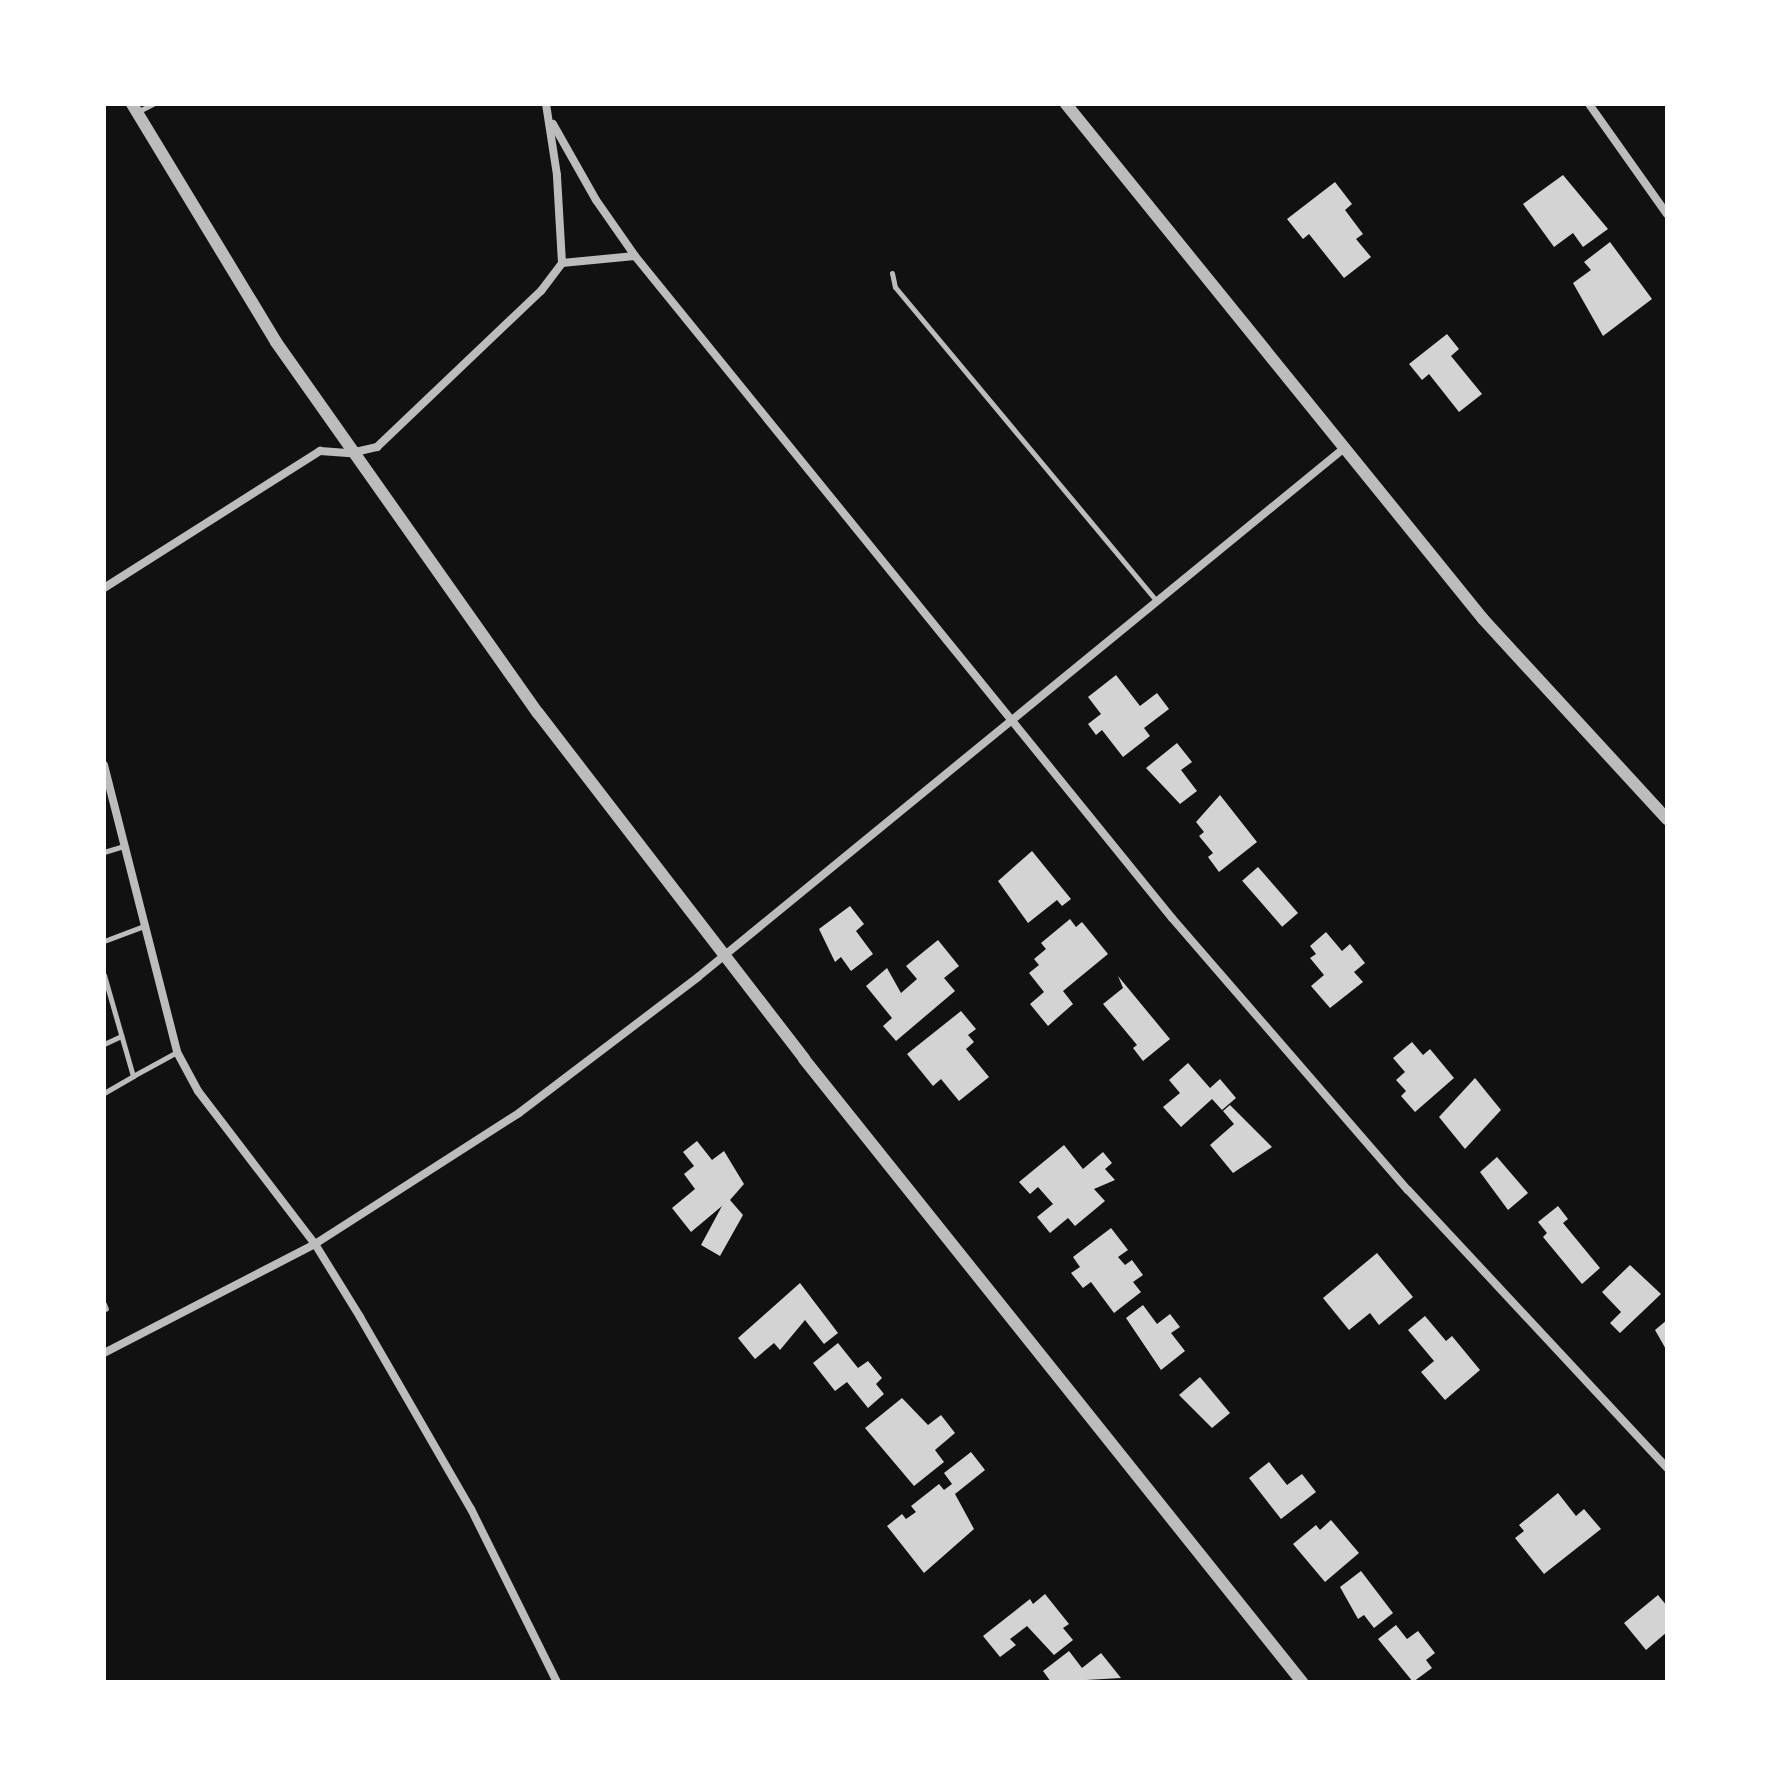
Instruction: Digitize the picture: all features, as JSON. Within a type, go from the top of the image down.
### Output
[{"type":"street","points":[[546,104],[550,117],[596,200],[635,256],[1172,918],[1408,1190],[1667,1468]]},
{"type":"street","points":[[1066,104],[1483,619],[1667,819]]},
{"type":"street","points":[[1589,104],[1667,214]]},
{"type":"street","points":[[134,108],[276,342],[351,453],[534,708],[723,956],[1302,1682]]},
{"type":"street","points":[[104,588],[320,451],[351,453],[377,447],[541,291],[562,263],[550,117]]},
{"type":"street","points":[[562,263],[635,256]]},
{"type":"street","points":[[104,1353],[315,1244],[519,1113],[723,956],[1343,449]]},
{"type":"street","points":[[104,765],[177,1052],[198,1091],[315,1244],[471,1509],[557,1682]]},
{"type":"lane","points":[[134,108],[153,104]]},
{"type":"lane","points":[[892,273],[895,287],[1157,601]]},
{"type":"lane","points":[[104,852],[124,846]]},
{"type":"lane","points":[[104,941],[146,926]]},
{"type":"lane","points":[[104,975],[133,1076]]},
{"type":"lane","points":[[104,1044],[121,1036]]},
{"type":"lane","points":[[104,1093],[177,1052]]},
{"type":"building","points":[[1563,175],[1608,229],[1583,247],[1573,233],[1554,247],[1523,204]]},
{"type":"building","points":[[1335,182],[1352,204],[1345,210],[1363,234],[1356,239],[1371,257],[1344,278],[1309,234],[1303,239],[1287,219]]},
{"type":"building","points":[[1610,242],[1652,299],[1603,336],[1573,283],[1591,270],[1584,262]]},
{"type":"building","points":[[1447,334],[1459,349],[1451,356],[1482,394],[1459,412],[1429,374],[1422,380],[1409,364]]},
{"type":"building","points":[[1116,675],[1140,706],[1157,693],[1169,709],[1144,728],[1150,736],[1123,757],[1102,730],[1096,735],[1088,724],[1101,714],[1088,697]]},
{"type":"building","points":[[1177,743],[1192,762],[1181,770],[1197,791],[1180,804],[1146,768]]},
{"type":"building","points":[[1220,795],[1257,842],[1219,872],[1208,857],[1213,853],[1199,836],[1204,832],[1196,822]]},
{"type":"building","points":[[1032,851],[1071,899],[1062,906],[1057,900],[1028,923],[998,881]]},
{"type":"building","points":[[1258,867],[1298,913],[1282,927],[1242,881]]},
{"type":"building","points":[[850,906],[864,924],[856,931],[873,954],[851,971],[841,957],[835,962],[819,929]]},
{"type":"building","points":[[1070,919],[1076,927],[1082,922],[1108,954],[1063,991],[1073,1004],[1048,1026],[1030,1004],[1044,992],[1029,973],[1039,965],[1034,959],[1046,949],[1041,943]]},
{"type":"building","points":[[1326,932],[1342,951],[1350,944],[1365,963],[1354,972],[1363,982],[1330,1008],[1311,986],[1324,975],[1310,958],[1316,954],[1310,946]]},
{"type":"building","points":[[938,940],[959,966],[944,978],[955,991],[896,1041],[883,1026],[892,1018],[866,986],[887,968],[901,993],[917,979],[906,966]]},
{"type":"building","points":[[1118,976],[1170,1039],[1143,1061],[1133,1048],[1137,1045],[1103,1004],[1123,988]]},
{"type":"building","points":[[961,1011],[976,1029],[968,1035],[974,1042],[966,1049],[989,1077],[959,1101],[941,1079],[933,1086],[907,1054]]},
{"type":"building","points":[[1412,1042],[1423,1055],[1430,1049],[1454,1078],[1415,1112],[1401,1096],[1406,1091],[1396,1080],[1405,1072],[1393,1058]]},
{"type":"building","points":[[1188,1063],[1210,1088],[1220,1079],[1236,1098],[1222,1110],[1212,1099],[1181,1127],[1163,1107],[1180,1093],[1169,1080]]},
{"type":"building","points":[[1475,1078],[1501,1110],[1465,1149],[1439,1117]]},
{"type":"building","points":[[1230,1105],[1272,1147],[1233,1173],[1210,1145],[1234,1124],[1223,1111]]},
{"type":"building","points":[[697,1141],[712,1160],[724,1151],[744,1184],[730,1200],[743,1215],[720,1256],[701,1245],[722,1206],[691,1232],[672,1208],[695,1189],[684,1174],[694,1166],[683,1152]]},
{"type":"building","points":[[1064,1145],[1083,1169],[1103,1152],[1112,1163],[1105,1169],[1115,1180],[1094,1189],[1105,1201],[1075,1226],[1068,1218],[1050,1233],[1037,1217],[1053,1204],[1038,1187],[1030,1194],[1019,1182]]},
{"type":"building","points":[[1497,1157],[1528,1193],[1508,1210],[1480,1172]]},
{"type":"building","points":[[1558,1206],[1568,1219],[1563,1223],[1600,1268],[1582,1284],[1543,1237],[1547,1233],[1538,1222]]},
{"type":"building","points":[[1111,1228],[1128,1250],[1118,1257],[1125,1265],[1132,1260],[1143,1275],[1133,1282],[1141,1292],[1114,1313],[1091,1282],[1083,1288],[1071,1273],[1080,1267],[1073,1257]]},
{"type":"building","points":[[1377,1253],[1413,1297],[1379,1325],[1370,1313],[1349,1330],[1323,1298]]},
{"type":"building","points":[[1630,1265],[1661,1294],[1620,1333],[1610,1323],[1621,1312],[1602,1292]]},
{"type":"building","points":[[800,1283],[838,1333],[824,1344],[805,1320],[780,1350],[774,1343],[755,1359],[738,1338]]},
{"type":"building","points":[[1143,1305],[1157,1324],[1170,1314],[1180,1327],[1171,1333],[1185,1351],[1161,1370],[1126,1318]]},
{"type":"building","points":[[1425,1316],[1446,1341],[1452,1336],[1480,1370],[1445,1400],[1421,1372],[1434,1361],[1408,1330]]},
{"type":"building","points":[[1667,1320],[1667,1351],[1655,1330]]},
{"type":"building","points":[[838,1343],[858,1368],[868,1361],[882,1378],[876,1384],[884,1394],[868,1408],[847,1382],[835,1391],[813,1363]]},
{"type":"building","points":[[1200,1377],[1230,1413],[1212,1428],[1179,1395]]},
{"type":"building","points":[[902,1398],[928,1425],[941,1415],[955,1433],[935,1450],[944,1462],[914,1486],[865,1428]]},
{"type":"building","points":[[971,1452],[985,1470],[955,1494],[974,1529],[924,1573],[887,1526],[902,1514],[906,1519],[916,1512],[911,1506],[939,1484],[944,1490],[952,1484],[944,1473]]},
{"type":"building","points":[[1269,1462],[1287,1485],[1302,1474],[1316,1492],[1281,1519],[1249,1478]]},
{"type":"building","points":[[1558,1493],[1576,1516],[1584,1509],[1601,1529],[1544,1574],[1515,1538],[1524,1531],[1519,1525]]},
{"type":"building","points":[[1331,1520],[1359,1553],[1325,1582],[1293,1544],[1316,1525],[1320,1530]]},
{"type":"building","points":[[1361,1571],[1393,1613],[1374,1628],[1364,1615],[1358,1619],[1340,1587]]},
{"type":"building","points":[[1045,1594],[1069,1624],[1063,1628],[1073,1640],[1054,1655],[1027,1626],[1010,1639],[1016,1645],[1000,1657],[983,1636],[1030,1599],[1033,1604]]},
{"type":"building","points":[[1658,1595],[1667,1606],[1667,1632],[1646,1650],[1624,1623]]},
{"type":"building","points":[[1396,1625],[1407,1639],[1418,1631],[1435,1653],[1426,1660],[1432,1668],[1413,1682],[1378,1639]]},
{"type":"building","points":[[1069,1651],[1082,1668],[1101,1653],[1121,1678],[1051,1682],[1043,1671]]}]
